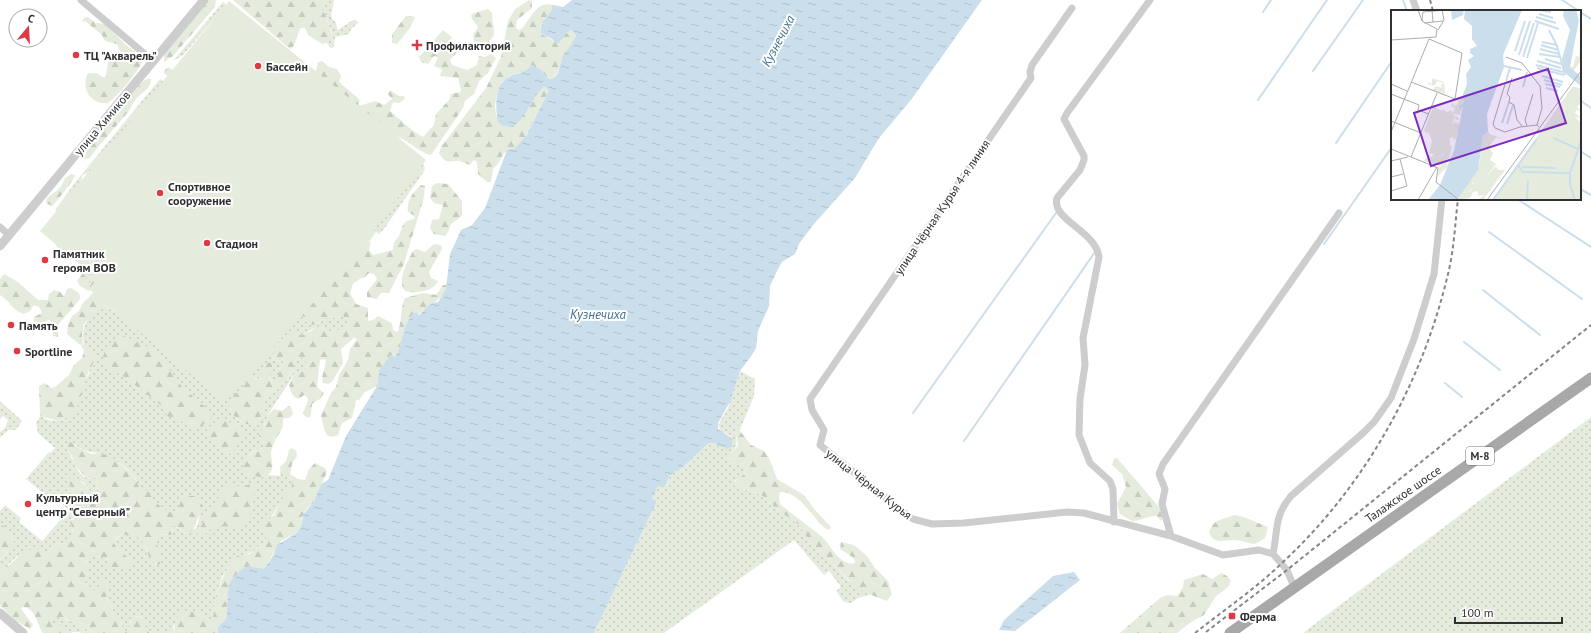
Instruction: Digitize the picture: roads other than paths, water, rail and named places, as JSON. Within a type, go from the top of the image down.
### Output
[{"type":"main road","name":"Талажское шоссе","points":[[1230,633],[1591,378]]},
{"type":"street","points":[[81,0],[153,61]]},
{"type":"street","name":"улица Химиков","points":[[0,246],[204,0]]},
{"type":"street","points":[[1150,0],[1064,119],[1084,156],[1083,165],[1057,198],[1056,203],[1058,211],[1092,240],[1098,251],[1099,257],[1083,338],[1085,365],[1080,399],[1079,435],[1090,463],[1110,481],[1114,489],[1114,522],[1171,536],[1223,555],[1259,550],[1273,554],[1287,570],[1294,587]]},
{"type":"street","points":[[1413,0],[1417,10]]},
{"type":"street","name":"улица Чёрная Курья 4-я линия","points":[[810,405],[810,399],[1031,78],[1030,72],[1032,65],[1072,8]]},
{"type":"street","points":[[1273,554],[1278,516],[1282,506],[1291,496],[1363,433],[1374,422],[1391,398],[1414,339],[1434,274],[1442,200]]},
{"type":"street","points":[[1171,536],[1162,504],[1165,490],[1159,474],[1163,464],[1339,213]]},
{"type":"street","points":[[0,227],[9,235]]},
{"type":"street","name":"улица Чёрная Курья","points":[[810,405],[824,430],[820,445],[865,483],[913,519],[932,524],[964,523],[1067,512],[1084,513],[1114,522]]},
{"type":"street","points":[[0,613],[23,633]]},
{"type":"water","name":"Кузнечиха","points":[[572,0],[982,0],[911,100],[879,138],[855,178],[813,225],[799,244],[795,254],[782,262],[770,286],[769,306],[758,331],[756,348],[740,371],[731,400],[718,423],[718,429],[733,439],[732,447],[727,449],[714,443],[709,443],[683,467],[670,475],[664,488],[658,486],[652,498],[657,501],[594,633],[218,633],[218,627],[226,619],[228,589],[230,583],[239,571],[248,566],[264,569],[274,554],[277,545],[298,532],[302,523],[303,515],[314,501],[321,484],[328,480],[346,436],[377,386],[379,370],[391,355],[394,358],[400,346],[407,321],[416,312],[419,315],[430,304],[438,302],[446,289],[450,254],[461,230],[472,225],[485,208],[507,150],[514,149],[526,136],[549,90],[544,87],[539,92],[524,116],[512,126],[506,126],[498,122],[496,103],[498,90],[501,84],[511,75],[523,71],[532,65],[541,70],[548,78],[552,79],[555,77],[563,57],[576,35],[571,30],[565,34],[559,44],[540,33],[543,21],[551,11],[553,5],[563,7]]},
{"type":"water","points":[[1074,572],[1080,580],[1015,631],[999,630],[1004,620],[1053,576]]},
{"type":"waterway","points":[[1263,12],[1271,0]]},
{"type":"waterway","points":[[1258,100],[1327,0]]},
{"type":"waterway","points":[[1313,71],[1363,0]]},
{"type":"waterway","points":[[1403,0],[1407,10]]},
{"type":"waterway","points":[[1562,0],[1577,10]]},
{"type":"waterway","points":[[1581,13],[1591,19]]},
{"type":"waterway","points":[[1336,143],[1391,62]]},
{"type":"waterway","points":[[1581,101],[1591,108]]},
{"type":"waterway","points":[[1324,244],[1391,148]]},
{"type":"waterway","points":[[1581,152],[1591,158]]},
{"type":"waterway","points":[[1581,190],[1591,195]]},
{"type":"waterway","points":[[1519,200],[1591,247]]},
{"type":"waterway","points":[[913,413],[1056,213]]},
{"type":"waterway","points":[[1489,232],[1582,299]]},
{"type":"waterway","points":[[964,441],[1095,252]]},
{"type":"waterway","points":[[1483,290],[1540,335]]},
{"type":"waterway","points":[[1464,342],[1500,370]]},
{"type":"waterway","points":[[1445,383],[1462,397]]},
{"type":"railway","points":[[1430,0],[1433,10]]},
{"type":"railway","points":[[1195,633],[1261,582],[1312,533],[1339,501],[1364,467],[1386,431],[1406,393],[1423,355],[1437,315],[1450,265],[1458,200]]},
{"type":"railway","points":[[1206,632],[1287,570],[1591,325]]},
{"type":"place","name":"Профилакторий","points":[[417,45]]},
{"type":"place","name":"ТЦ \"Акварель\"","points":[[76,55]]},
{"type":"place","name":"Бассейн","points":[[258,66]]},
{"type":"place","name":"Спортивное сооружение","points":[[160,193]]},
{"type":"place","name":"Стадион","points":[[207,243]]},
{"type":"place","name":"Памятник героям ВОВ","points":[[45,260]]},
{"type":"place","name":"Память","points":[[11,325]]},
{"type":"place","name":"Sportline","points":[[17,351]]},
{"type":"place","name":"Культурный центр \"Северный\"","points":[[28,504]]},
{"type":"place","name":"Ферма","points":[[1232,616]]}]
